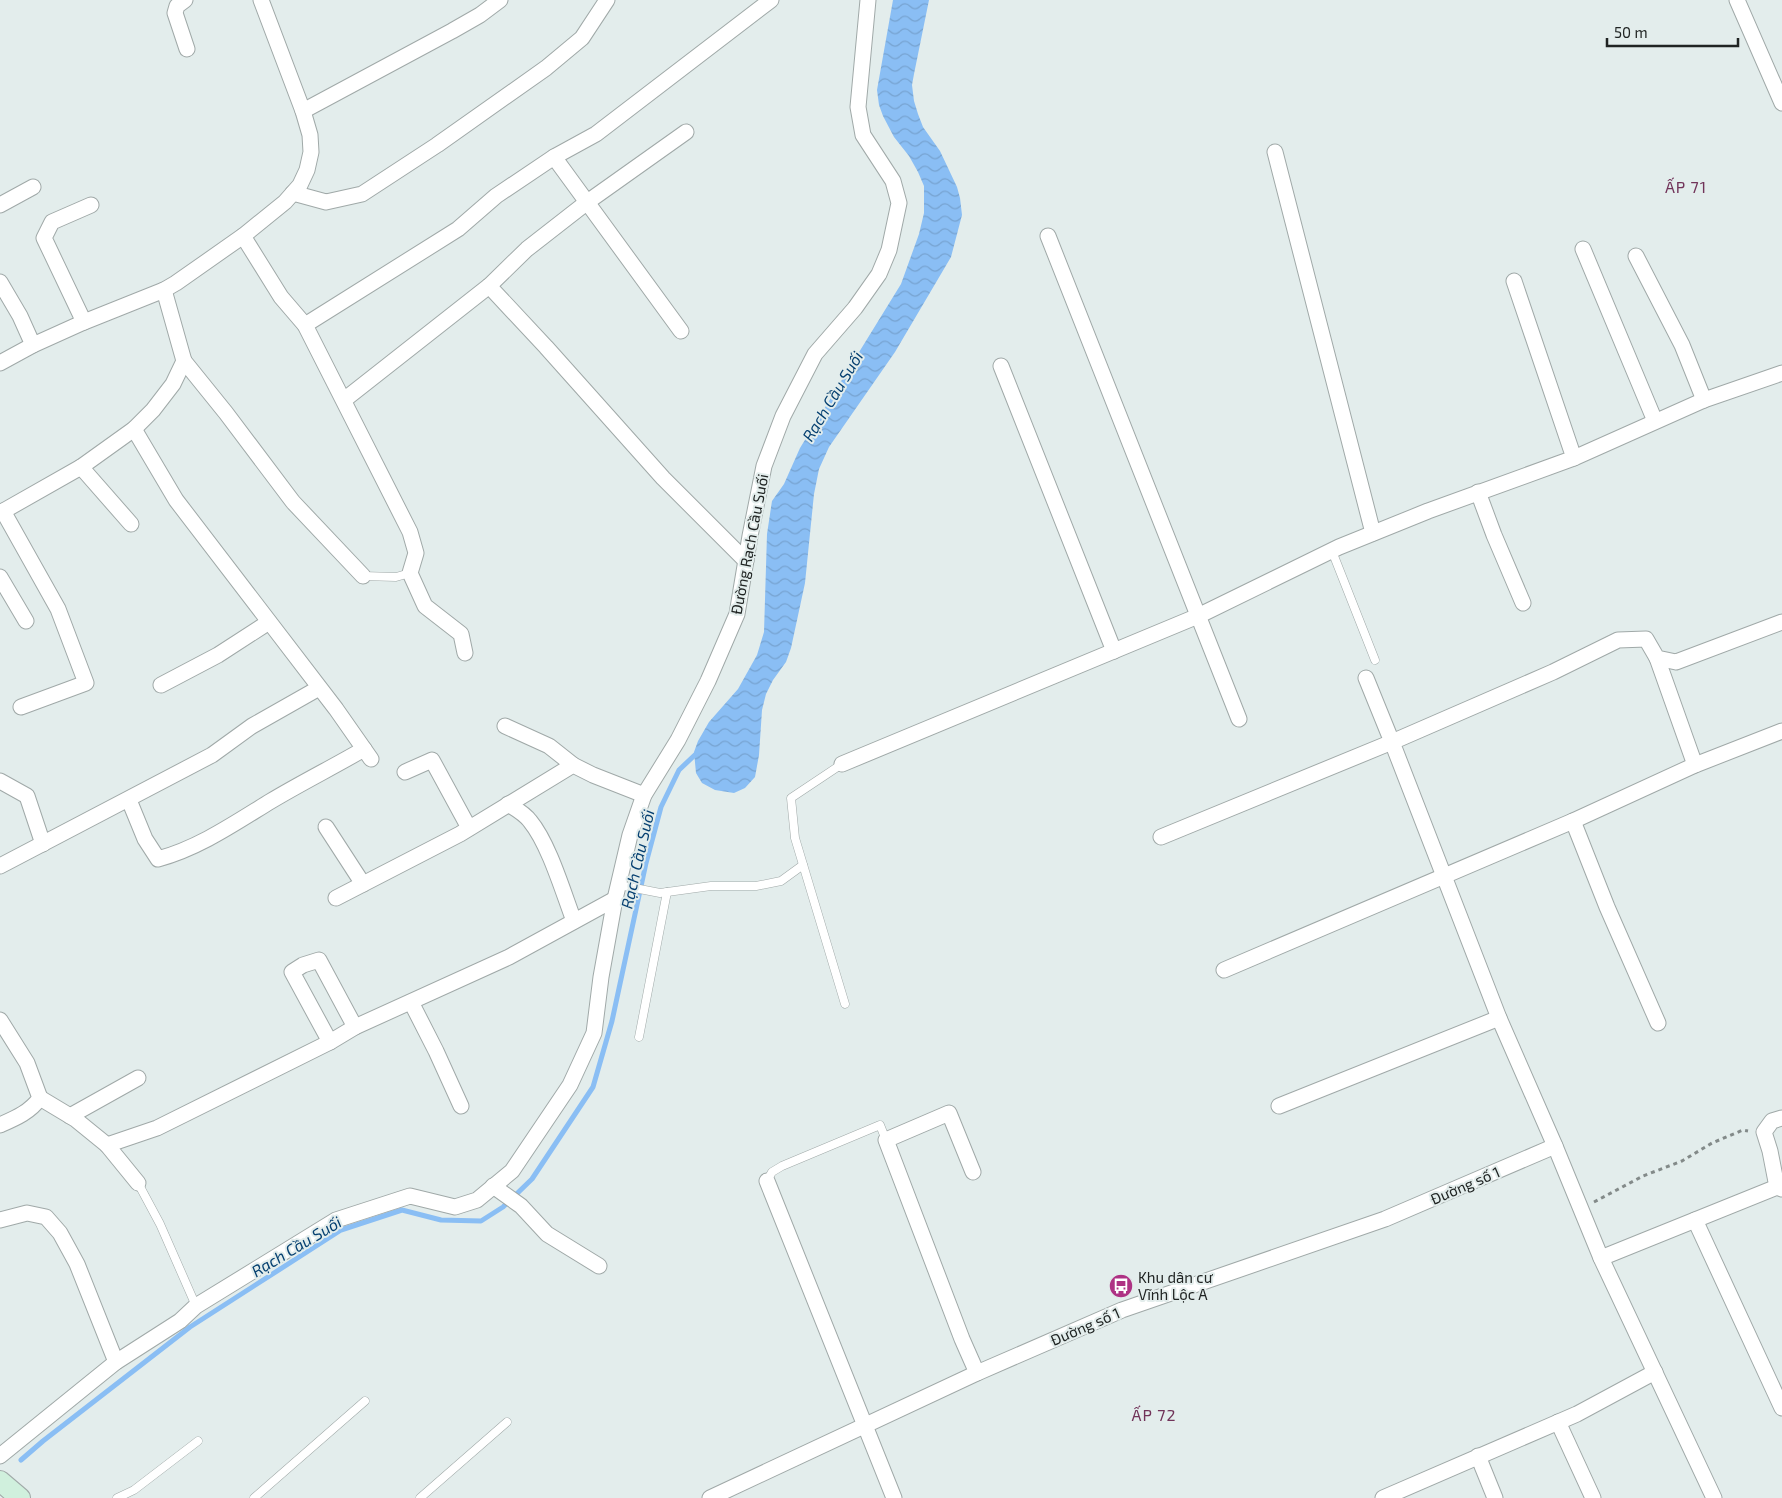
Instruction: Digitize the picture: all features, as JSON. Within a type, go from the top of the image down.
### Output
[{"type":"street","points":[[185,0],[177,6],[175,13],[187,49]]},
{"type":"street","points":[[0,363],[33,345],[164,290],[176,283],[243,236],[285,202],[300,184],[307,170],[311,152],[310,135],[303,111],[261,0]]},
{"type":"street","points":[[303,111],[452,31],[480,15],[500,0]]},
{"type":"street","points":[[293,193],[326,202],[362,194],[437,145],[546,68],[582,38],[607,0]]},
{"type":"street","points":[[306,326],[458,228],[496,196],[554,157],[596,134],[771,0]]},
{"type":"street","name":"Đường Rạch Cầu Suối","points":[[499,1190],[570,1085],[594,1033],[601,977],[622,890],[630,835],[644,795],[678,740],[708,680],[737,614],[764,466],[783,416],[815,354],[855,308],[879,274],[889,250],[899,203],[893,181],[863,135],[858,107],[868,0]]},
{"type":"street","points":[[1737,0],[1782,103]]},
{"type":"street","points":[[344,400],[489,286],[527,249],[586,203],[686,132]]},
{"type":"street","points":[[1275,152],[1374,533]]},
{"type":"street","points":[[554,157],[681,331]]},
{"type":"street","points":[[0,206],[33,187]]},
{"type":"street","points":[[84,322],[44,238],[52,222],[91,205]]},
{"type":"street","points":[[243,236],[281,297],[306,326],[410,532],[416,553],[410,573],[425,606],[461,634],[465,653]]},
{"type":"street","points":[[1048,236],[1239,719]]},
{"type":"street","points":[[1583,249],[1655,421]]},
{"type":"street","points":[[1636,256],[1682,345],[1704,400]]},
{"type":"street","points":[[1514,281],[1574,458]]},
{"type":"street","points":[[0,282],[20,316],[33,345]]},
{"type":"street","points":[[489,286],[546,346],[663,478],[746,561]]},
{"type":"street","points":[[164,290],[184,361],[293,502],[363,576]]},
{"type":"street","points":[[21,707],[86,682],[58,609],[2,512],[81,467],[134,429],[153,410],[173,384],[184,361]]},
{"type":"street","points":[[1001,366],[1114,650]]},
{"type":"street","points":[[842,764],[1198,616],[1332,550],[1478,492],[1574,458],[1704,400],[1782,373]]},
{"type":"street","points":[[129,800],[145,838],[158,859],[175,855],[223,830],[272,801],[368,754],[176,500],[134,429]]},
{"type":"street","points":[[81,467],[131,524]]},
{"type":"street","points":[[1478,492],[1523,603]]},
{"type":"street","points":[[0,577],[26,621]]},
{"type":"street","points":[[161,686],[218,655],[269,622]]},
{"type":"street","points":[[1657,658],[1676,662],[1782,622]]},
{"type":"street","points":[[1161,837],[1392,742],[1553,672],[1618,640],[1646,639],[1657,658],[1695,765]]},
{"type":"street","points":[[1366,678],[1499,1018],[1601,1258],[1714,1498]]},
{"type":"street","points":[[0,866],[212,755],[252,726],[319,688]]},
{"type":"street","points":[[504,726],[549,746],[573,765],[593,775],[644,795]]},
{"type":"street","points":[[1224,970],[1573,821],[1695,765],[1782,730]]},
{"type":"street","points":[[404,772],[432,760],[469,828]]},
{"type":"street","points":[[336,898],[469,828],[573,765]]},
{"type":"street","points":[[0,780],[27,796],[44,844]]},
{"type":"street","points":[[508,804],[530,820],[538,834],[553,864],[574,921]]},
{"type":"street","points":[[1573,821],[1607,907],[1658,1023]]},
{"type":"street","points":[[326,827],[363,884]]},
{"type":"street","points":[[107,1145],[157,1128],[330,1042],[355,1027],[509,957],[574,921],[622,890]]},
{"type":"street","points":[[330,1042],[292,972],[303,965],[319,960],[355,1027]]},
{"type":"street","points":[[411,1002],[461,1106]]},
{"type":"street","points":[[1279,1106],[1499,1018]]},
{"type":"street","points":[[0,1020],[27,1063],[40,1098],[70,1116],[107,1145],[138,1183]]},
{"type":"street","points":[[70,1116],[138,1078]]},
{"type":"street","points":[[0,1125],[26,1113],[40,1098]]},
{"type":"street","points":[[974,1172],[949,1114],[886,1140],[962,1339],[977,1373]]},
{"type":"street","points":[[1601,1258],[1780,1188],[1764,1132],[1772,1121],[1782,1118]]},
{"type":"street","name":"Đường số 1","points":[[710,1498],[977,1373],[1122,1310],[1385,1219],[1555,1146]]},
{"type":"street","points":[[766,1181],[894,1498]]},
{"type":"street","points":[[0,1456],[116,1362],[180,1321],[196,1306],[336,1220],[410,1196],[455,1208],[499,1190],[521,1206],[548,1234],[599,1266]]},
{"type":"street","points":[[0,1220],[27,1213],[46,1217],[60,1233],[77,1264],[116,1362]]},
{"type":"street","points":[[1695,1220],[1782,1408]]},
{"type":"street","points":[[1383,1498],[1577,1414],[1656,1372]]},
{"type":"street","points":[[1558,1422],[1593,1498]]},
{"type":"street","points":[[1478,1456],[1495,1498]]},
{"type":"lane","points":[[1332,550],[1375,660]]},
{"type":"lane","points":[[363,576],[396,577],[410,573]]},
{"type":"lane","points":[[842,764],[791,798],[795,838],[845,1004]]},
{"type":"lane","points":[[622,890],[664,892],[711,886],[773,884],[803,865]]},
{"type":"lane","points":[[639,1037],[664,892]]},
{"type":"lane","points":[[766,1181],[772,1172],[782,1166],[880,1125],[886,1140]]},
{"type":"lane","points":[[138,1183],[160,1224],[196,1306]]},
{"type":"lane","points":[[254,1498],[365,1401]]},
{"type":"lane","points":[[420,1498],[507,1422]]},
{"type":"lane","points":[[117,1498],[134,1490],[198,1441]]},
{"type":"path","points":[[1581,1208],[1643,1176],[1682,1161],[1712,1143],[1743,1130],[1764,1132]]},
{"type":"water","points":[[893,0],[929,0],[912,85],[914,101],[923,127],[940,151],[957,187],[962,215],[951,257],[895,352],[829,447],[819,469],[814,494],[805,583],[791,648],[786,662],[766,694],[762,710],[759,755],[755,777],[745,788],[734,793],[715,790],[702,783],[696,773],[694,752],[709,722],[738,689],[757,655],[764,632],[767,534],[772,501],[784,484],[800,448],[901,284],[919,234],[924,213],[924,186],[909,156],[894,137],[879,105],[877,90]]},
{"type":"waterway","name":"Rạch Cầu Suối","points":[[21,1460],[190,1327],[341,1230],[402,1210],[441,1220],[481,1221],[503,1207],[532,1179],[593,1087],[612,1021],[646,863],[661,807],[679,770],[698,752]]},
{"type":"place","name":"Khu dân cư Vĩnh Lộc A","points":[[1121,1286]]},
{"type":"district","name":"ẤP 71","points":[[1686,186]]},
{"type":"district","name":"ẤP 72","points":[[1154,1414]]}]
